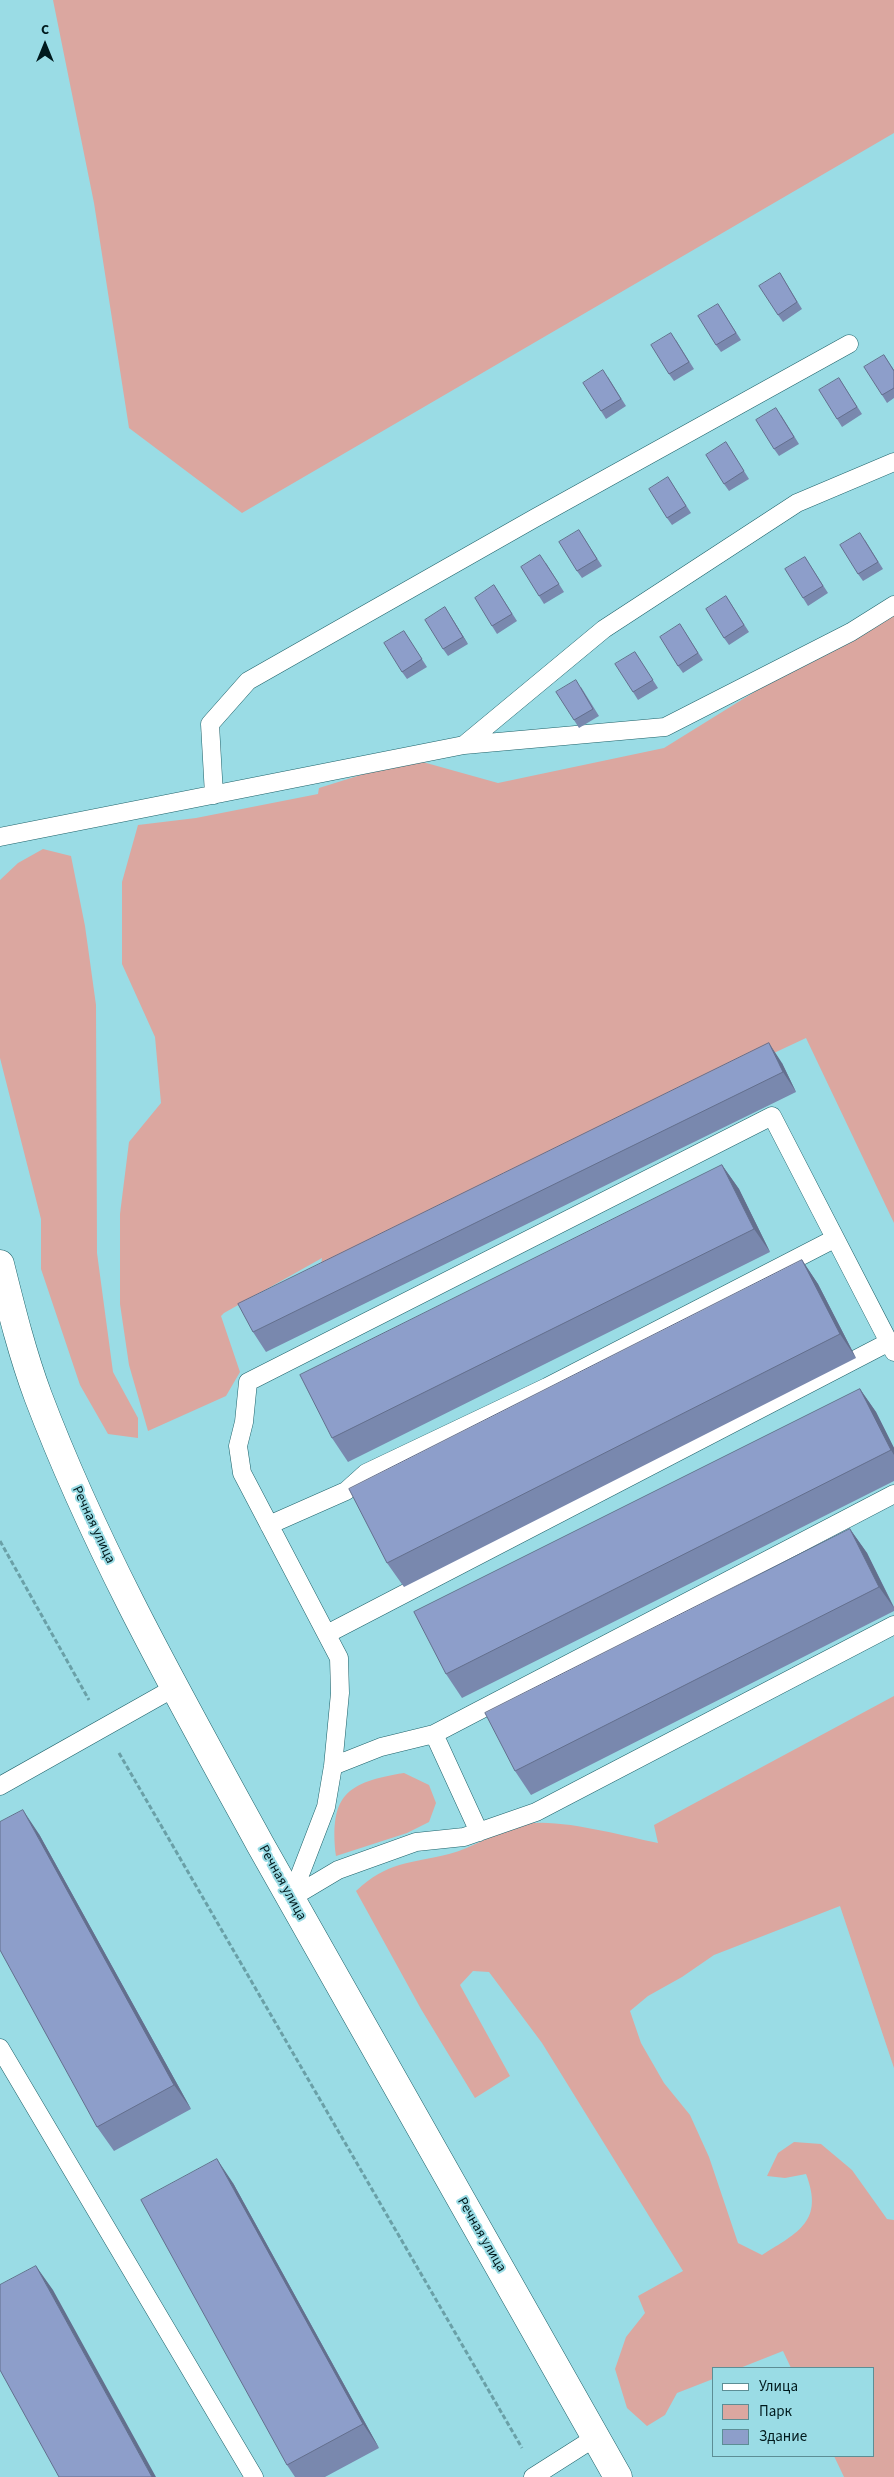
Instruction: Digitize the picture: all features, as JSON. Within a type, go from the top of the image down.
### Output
[{"type":"street","name":"Речная улица","points":[[0,1264],[12,1315],[44,1412],[107,1555],[174,1688],[618,2477]]},
{"type":"lane","points":[[214,794],[210,724],[248,682],[527,523],[849,344]]},
{"type":"lane","points":[[464,745],[604,629],[797,503],[894,462]]},
{"type":"lane","points":[[0,836],[464,745],[664,727],[851,632],[894,605]]},
{"type":"lane","points":[[291,1898],[326,1807],[333,1766],[340,1693],[338,1658],[242,1473],[238,1446],[248,1382],[772,1116],[891,1347],[327,1634]]},
{"type":"lane","points":[[269,1525],[346,1491],[366,1473],[547,1387],[834,1239]]},
{"type":"lane","points":[[333,1766],[381,1747],[434,1734],[894,1494]]},
{"type":"lane","points":[[291,1898],[346,1866],[416,1842],[464,1837],[536,1812],[894,1626]]},
{"type":"lane","points":[[0,1786],[174,1688]]},
{"type":"lane","points":[[434,1734],[479,1832]]},
{"type":"lane","points":[[1,2052],[254,2477]]},
{"type":"lane","points":[[535,2476],[596,2437]]},
{"type":"path","points":[[0,1541],[104,1728],[535,2476]]},
{"type":"green space","points":[[53,0],[894,0],[894,133],[242,513],[129,428],[94,203]]},
{"type":"green space","points":[[894,609],[894,1223],[806,1038],[321,1265],[322,1258],[224,1313],[221,1316],[240,1372],[226,1396],[148,1431],[129,1365],[120,1304],[120,1214],[129,1142],[161,1103],[155,1037],[122,964],[122,882],[138,825],[196,818],[318,794],[319,788],[412,759],[498,783],[664,748],[851,632]]},
{"type":"green space","points":[[43,849],[71,856],[85,926],[96,1005],[97,1253],[113,1372],[138,1418],[138,1438],[108,1434],[80,1385],[41,1269],[41,1219],[0,1058],[0,880],[18,863]]},
{"type":"green space","points":[[894,1696],[894,2068],[840,1906],[714,1955],[682,1977],[648,1996],[630,2011],[641,2043],[664,2083],[690,2115],[709,2157],[738,2243],[762,2255],[797,2232],[805,2224],[810,2214],[812,2203],[811,2190],[806,2174],[785,2178],[767,2176],[778,2153],[794,2142],[821,2144],[852,2170],[887,2219],[894,2220],[894,2477],[844,2477],[834,2457],[874,2457],[874,2367],[791,2367],[783,2351],[743,2367],[712,2367],[712,2379],[677,2393],[665,2415],[647,2426],[627,2408],[615,2369],[626,2337],[645,2313],[638,2296],[683,2271],[542,2043],[489,1972],[473,1971],[460,1985],[510,2076],[475,2098],[421,2009],[356,1891],[378,1874],[389,1869],[458,1851],[516,1826],[531,1823],[567,1825],[658,1843],[654,1825]]},
{"type":"green space","points":[[404,1773],[429,1785],[436,1803],[429,1822],[407,1833],[336,1856],[336,1819],[339,1805],[346,1795],[368,1781]]},
{"type":"building","points":[[780,273],[797,302],[778,315],[759,286]]},
{"type":"building","points":[[718,304],[736,333],[716,345],[698,316]]},
{"type":"building","points":[[671,333],[689,362],[669,374],[651,345]]},
{"type":"building","points":[[884,355],[894,371],[894,388],[882,395],[864,367]]},
{"type":"building","points":[[603,370],[621,399],[601,411],[583,383]]},
{"type":"building","points":[[839,378],[857,407],[837,419],[819,390]]},
{"type":"building","points":[[776,408],[794,437],[774,449],[756,420]]},
{"type":"building","points":[[726,442],[744,471],[724,484],[706,455]]},
{"type":"building","points":[[668,477],[686,506],[667,518],[649,489]]},
{"type":"building","points":[[579,530],[597,559],[577,571],[559,542]]},
{"type":"building","points":[[860,533],[878,562],[858,574],[840,545]]},
{"type":"building","points":[[540,555],[559,584],[539,596],[521,567]]},
{"type":"building","points":[[805,557],[823,586],[803,598],[785,569]]},
{"type":"building","points":[[494,585],[512,614],[492,626],[475,598]]},
{"type":"building","points":[[726,596],[744,625],[724,638],[706,609]]},
{"type":"building","points":[[445,607],[463,637],[443,649],[425,620]]},
{"type":"building","points":[[680,624],[698,653],[678,666],[660,637]]},
{"type":"building","points":[[404,631],[422,659],[402,672],[384,643]]},
{"type":"building","points":[[635,652],[653,680],[633,692],[615,664]]},
{"type":"building","points":[[576,680],[593,709],[574,720],[556,692]]},
{"type":"building","points":[[769,1043],[783,1072],[253,1332],[238,1304]]},
{"type":"building","points":[[722,1165],[754,1229],[332,1438],[300,1375]]},
{"type":"building","points":[[802,1260],[840,1334],[387,1563],[349,1489]]},
{"type":"building","points":[[860,1389],[891,1450],[446,1674],[414,1612]]},
{"type":"building","points":[[850,1529],[879,1587],[515,1771],[485,1713]]},
{"type":"building","points":[[23,1810],[174,2085],[97,2127],[0,1950],[0,1822]]},
{"type":"building","points":[[217,2159],[363,2424],[287,2465],[141,2200]]},
{"type":"building","points":[[36,2266],[152,2477],[59,2477],[0,2370],[0,2285]]}]
